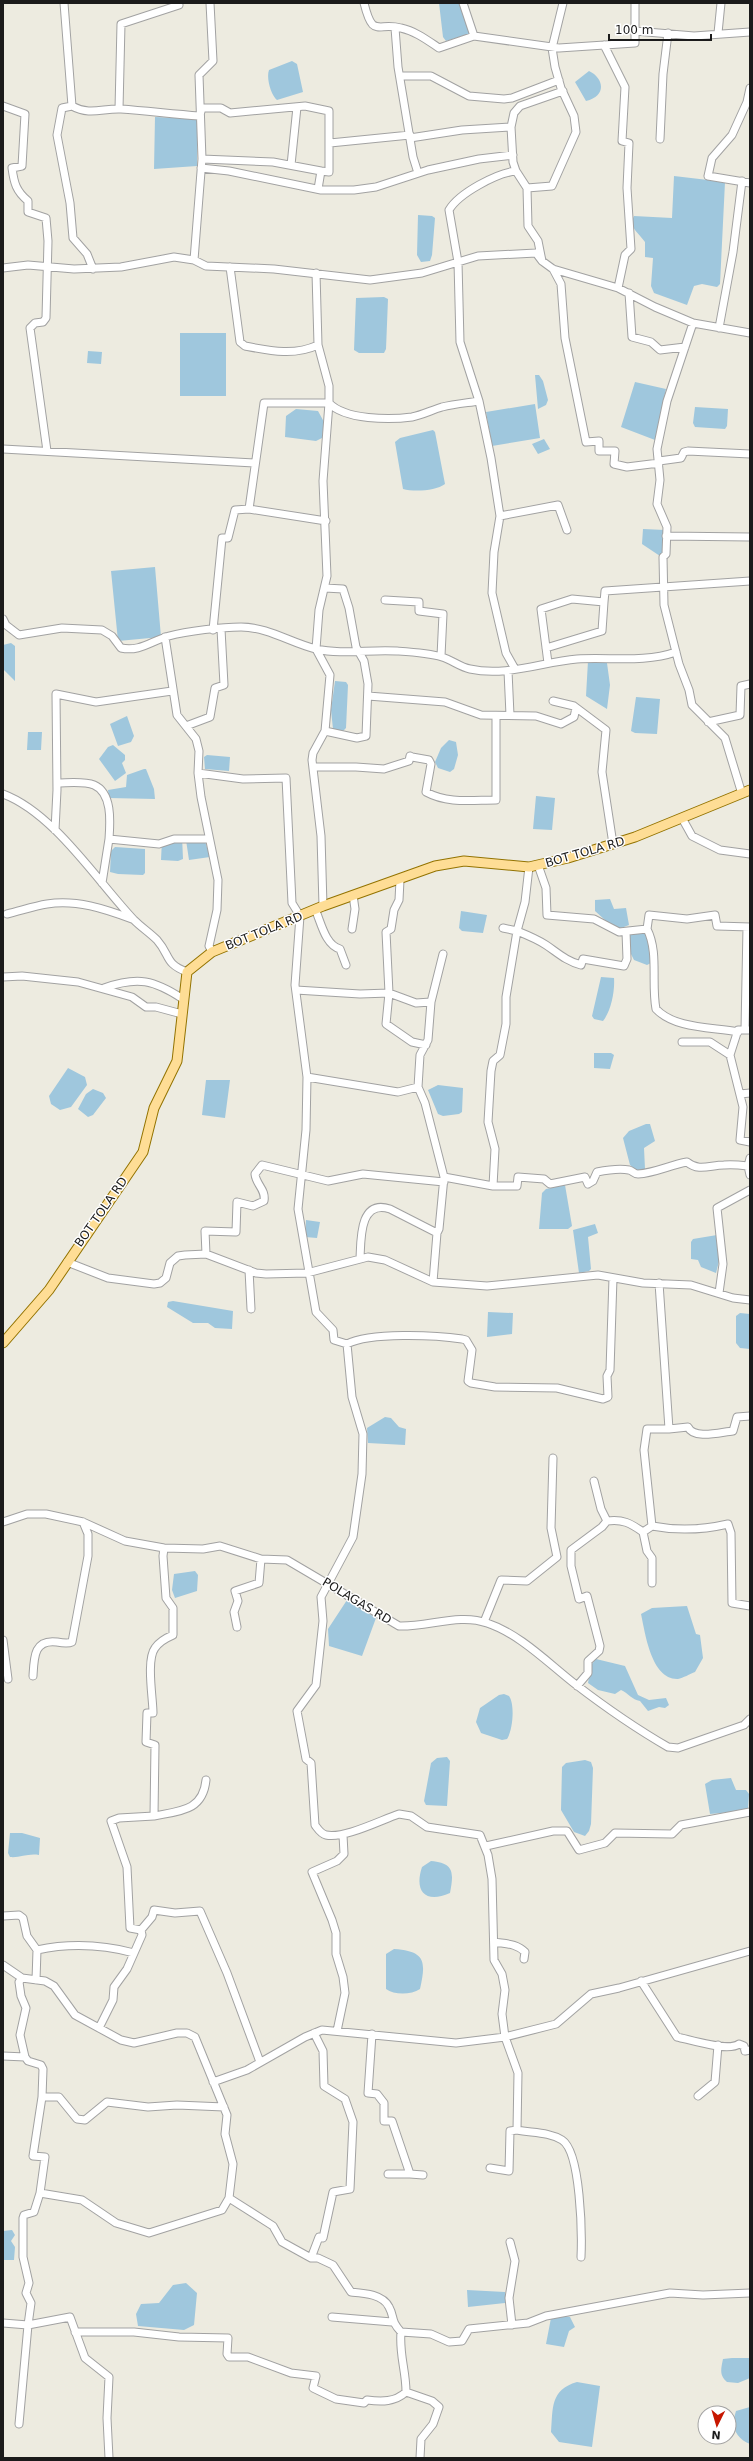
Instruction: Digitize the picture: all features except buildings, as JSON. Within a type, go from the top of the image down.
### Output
[{"type":"main road","name":"BOT TOLA RD","points":[[3,1343],[49,1290],[143,1152],[154,1108],[177,1061],[187,972],[212,952],[319,908],[400,880],[435,866],[464,861],[533,866],[613,844],[746,792]]},
{"type":"street","points":[[64,3],[72,106]]},
{"type":"street","points":[[194,260],[202,159],[199,118],[199,75],[213,62],[210,3]]},
{"type":"street","points":[[364,3],[367,15],[374,27],[378,29],[395,28],[416,33],[440,48],[474,36],[552,48],[635,43],[634,3]]},
{"type":"street","points":[[462,3],[474,36]]},
{"type":"street","points":[[527,188],[552,186],[576,132],[574,116],[559,80],[552,48],[563,3]]},
{"type":"street","points":[[718,33],[720,3]]},
{"type":"street","points":[[119,109],[121,24],[179,5]]},
{"type":"street","points":[[395,28],[400,76],[418,173]]},
{"type":"street","points":[[635,30],[694,36],[718,33],[750,32]]},
{"type":"street","points":[[660,139],[663,74],[668,33]]},
{"type":"street","points":[[604,45],[625,88],[622,141],[629,143],[627,188],[631,249],[625,255],[618,288]]},
{"type":"street","points":[[400,76],[431,76],[469,96],[504,99],[512,98],[559,80]]},
{"type":"street","points":[[750,88],[747,102],[732,135],[712,158],[708,176],[750,183]]},
{"type":"street","points":[[542,262],[538,240],[528,226],[527,188],[516,171],[512,155],[511,127],[514,113],[520,106],[563,91]]},
{"type":"street","points":[[3,106],[25,114],[22,166],[12,168],[13,182],[18,192],[28,201],[28,212],[46,218],[46,318],[43,322],[35,324],[30,328],[47,451]]},
{"type":"street","points":[[93,269],[87,254],[73,238],[70,203],[57,135],[62,108],[72,106],[80,110],[94,113],[119,109],[199,118]]},
{"type":"street","points":[[199,118],[202,108],[221,108],[230,113],[305,106],[329,111],[329,172],[291,165],[202,159]]},
{"type":"street","points":[[291,165],[297,107]]},
{"type":"street","points":[[330,143],[469,129],[511,127]]},
{"type":"street","points":[[201,168],[256,176],[318,189],[362,189],[418,173],[479,159],[512,155]]},
{"type":"street","points":[[318,189],[321,171]]},
{"type":"street","points":[[510,715],[512,670],[492,593],[494,552],[500,516],[491,458],[479,401],[460,342],[458,262],[449,208],[495,176],[516,171]]},
{"type":"street","points":[[719,328],[742,181]]},
{"type":"street","points":[[3,268],[28,265],[93,269],[154,262],[174,257],[194,260],[206,266],[316,273],[370,280],[422,273],[478,256],[536,253],[542,262],[553,269],[618,288],[693,323],[750,333]]},
{"type":"street","points":[[230,267],[240,342],[245,346],[288,352],[307,350],[318,345]]},
{"type":"street","points":[[553,269],[561,284],[565,338],[586,442],[599,441],[598,451],[615,451],[614,464],[627,468],[681,458],[684,452],[688,451],[750,454]]},
{"type":"street","points":[[316,273],[318,345],[327,379],[329,403],[324,481],[328,576],[319,610],[316,649],[330,675],[324,731],[313,753],[313,767],[321,836],[319,908],[326,937],[334,947],[340,949],[346,965]]},
{"type":"street","points":[[628,293],[632,337],[651,342],[660,350],[685,347]]},
{"type":"street","points":[[693,323],[667,401],[657,449],[659,462],[658,504],[667,527],[666,554],[663,557],[662,588],[664,605],[676,652],[692,705],[725,738],[746,792]]},
{"type":"street","points":[[329,403],[334,409],[361,417],[389,418],[413,417],[443,407],[479,401]]},
{"type":"street","points":[[250,509],[254,463],[264,403],[329,403]]},
{"type":"street","points":[[3,449],[254,463]]},
{"type":"street","points":[[500,516],[558,505],[567,530]]},
{"type":"street","points":[[213,630],[222,538],[228,538],[235,510],[250,509],[326,521]]},
{"type":"street","points":[[666,536],[750,537]]},
{"type":"street","points":[[546,648],[602,631],[606,591],[662,588],[712,582],[750,581]]},
{"type":"street","points":[[324,731],[357,738],[366,736],[368,696],[368,684],[364,661],[358,652],[343,589],[325,588]]},
{"type":"street","points":[[548,663],[541,609],[572,599],[604,602]]},
{"type":"street","points":[[384,600],[419,602],[419,611],[444,614],[441,656]]},
{"type":"street","points":[[4,624],[19,635],[62,628],[102,630],[112,636],[120,648],[129,649],[140,648],[165,637],[221,629],[256,628],[316,649],[358,652],[398,651],[441,656],[470,669],[512,670],[548,663],[608,658],[650,659],[676,652]]},
{"type":"street","points":[[186,726],[210,717],[215,688],[224,685],[221,629]]},
{"type":"street","points":[[165,637],[172,691],[177,715],[186,726],[198,746],[198,774],[209,839],[218,880],[217,910],[209,946],[212,952]]},
{"type":"street","points":[[708,722],[740,715],[741,686],[750,684]]},
{"type":"street","points":[[55,830],[57,783],[56,694],[96,702],[172,691]]},
{"type":"street","points":[[368,696],[445,702],[471,712],[496,716],[536,716],[561,724],[574,717],[576,708]]},
{"type":"street","points":[[553,701],[576,708],[606,730],[602,772],[613,844]]},
{"type":"street","points":[[313,767],[384,769],[409,761],[410,756],[429,760],[431,764],[426,792],[433,796],[447,800],[496,800],[496,716]]},
{"type":"street","points":[[198,774],[243,779],[286,778],[292,903],[300,916],[294,972],[307,1077],[298,1209],[307,1273],[314,1292],[316,1312],[333,1330],[334,1340],[347,1344],[362,1339],[408,1336],[462,1339],[466,1340],[472,1350],[468,1381],[471,1383],[495,1387],[557,1388],[603,1399],[608,1398],[607,1376],[610,1370],[613,1278]]},
{"type":"street","points":[[57,783],[94,785],[100,789],[110,808],[109,839],[102,883]]},
{"type":"street","points":[[3,794],[16,799],[55,830],[134,920],[158,941],[170,964],[187,972]]},
{"type":"street","points":[[682,818],[692,836],[720,850],[750,854]]},
{"type":"street","points":[[109,839],[159,844],[174,839],[209,839]]},
{"type":"street","points":[[493,1186],[495,1149],[488,1122],[491,1071],[493,1061],[500,1055],[506,1024],[506,997],[517,931],[533,866]]},
{"type":"street","points":[[533,866],[546,888],[547,915],[594,918],[619,932],[647,929]]},
{"type":"street","points":[[400,880],[399,900],[394,910],[391,929],[386,932],[389,993],[386,1024],[412,1042],[426,1045]]},
{"type":"street","points":[[352,930],[355,909],[353,896]]},
{"type":"street","points":[[8,914],[48,904],[74,904],[99,907],[134,920]]},
{"type":"street","points":[[716,914],[717,926],[748,927],[748,1030],[738,1030],[738,1032],[686,1024],[669,1018],[656,1009],[653,988],[654,960],[651,936],[647,929],[649,915],[687,919],[716,914]]},
{"type":"street","points":[[503,928],[517,931],[536,939],[561,958],[581,965],[582,959],[624,966],[627,959],[626,932]]},
{"type":"street","points":[[434,1282],[437,1233],[440,1229],[444,1180],[425,1102],[418,1087],[420,1055],[426,1045],[431,1002],[443,954]]},
{"type":"street","points":[[3,977],[61,978],[104,988],[132,997],[146,1007],[156,1007],[182,1014]]},
{"type":"street","points":[[104,988],[124,982],[147,981],[156,983],[183,999]]},
{"type":"street","points":[[296,990],[360,994],[389,993],[416,1003],[431,1002]]},
{"type":"street","points":[[738,1032],[730,1054],[743,1107],[740,1140],[750,1142]]},
{"type":"street","points":[[682,1042],[710,1042],[730,1054]]},
{"type":"street","points":[[307,1077],[398,1092],[418,1087]]},
{"type":"street","points":[[740,1094],[750,1093]]},
{"type":"street","points":[[206,1254],[205,1231],[236,1232],[237,1202],[253,1206],[264,1201],[264,1191],[256,1180],[255,1174],[262,1165],[328,1181],[363,1174],[444,1180],[493,1186],[517,1186],[518,1177],[544,1179],[550,1184],[585,1177],[588,1184],[593,1181],[597,1172],[627,1170],[637,1174],[662,1170],[673,1164],[687,1162],[696,1168],[749,1162],[750,1175]]},
{"type":"street","points":[[719,1293],[723,1264],[717,1208],[750,1190]]},
{"type":"street","points":[[360,1259],[364,1218],[375,1208],[383,1206],[390,1208],[437,1233]]},
{"type":"street","points":[[67,1262],[108,1278],[154,1284],[166,1278],[170,1263],[178,1256],[206,1254],[249,1270],[266,1274],[307,1273],[360,1259],[377,1258],[434,1282],[488,1286],[598,1275],[613,1278],[691,1285],[750,1300]]},
{"type":"street","points":[[249,1270],[251,1309]]},
{"type":"street","points":[[660,1283],[669,1429]]},
{"type":"street","points":[[347,1344],[352,1397],[363,1434],[362,1474],[353,1537],[340,1564],[327,1583],[321,1597],[323,1620],[316,1685],[297,1711],[306,1759],[311,1763],[315,1824],[321,1833],[326,1835],[343,1835],[399,1814],[406,1814],[427,1827],[480,1834],[486,1846],[493,1895],[494,1960],[502,1974],[505,1990],[502,2014],[505,2037],[518,2073],[517,2130]]},
{"type":"street","points":[[652,1526],[644,1450],[648,1429],[688,1427],[696,1434],[733,1431],[737,1417],[750,1416]]},
{"type":"street","points":[[484,1622],[501,1580],[527,1581],[557,1557],[551,1528],[553,1458]]},
{"type":"street","points":[[594,1481],[601,1509],[607,1521]]},
{"type":"street","name":"POLAGAS RD","points":[[3,1522],[28,1514],[46,1514],[83,1522],[125,1541],[164,1548],[203,1550],[220,1546],[261,1559],[287,1560],[400,1626],[416,1626],[464,1620],[484,1622],[516,1638],[614,1714],[668,1747],[678,1748],[744,1725],[750,1719]]},
{"type":"street","points":[[577,1686],[588,1673],[588,1661],[599,1651],[600,1646],[587,1596],[579,1599],[571,1566],[571,1550],[602,1527],[607,1521],[620,1520],[629,1522],[642,1532],[647,1551],[652,1558],[652,1583]]},
{"type":"street","points":[[34,1676],[34,1662],[38,1647],[42,1642],[72,1642],[88,1556],[88,1534],[83,1522]]},
{"type":"street","points":[[642,1532],[652,1526],[669,1530],[687,1530],[729,1525],[732,1603],[750,1606]]},
{"type":"street","points":[[154,1816],[155,1745],[146,1742],[146,1713],[153,1713],[149,1680],[154,1650],[163,1640],[173,1635],[173,1608],[166,1598],[163,1556],[164,1548]]},
{"type":"street","points":[[237,1627],[234,1612],[238,1600],[235,1591],[260,1583],[261,1559]]},
{"type":"street","points":[[3,1640],[8,1679]]},
{"type":"street","points":[[141,1930],[130,1928],[126,1867],[112,1821],[119,1818],[154,1816],[195,1805],[205,1793],[206,1780]]},
{"type":"street","points":[[486,1846],[553,1831],[567,1831],[578,1850],[605,1843],[615,1833],[672,1834],[681,1825],[750,1812]]},
{"type":"street","points":[[337,2031],[345,1993],[343,1977],[336,1954],[336,1933],[312,1872],[337,1860],[344,1854],[343,1835]]},
{"type":"street","points":[[99,2028],[113,2000],[114,1987],[127,1969],[142,1935],[141,1930],[152,1917],[154,1910],[175,1914],[200,1911],[227,1973],[260,2062]]},
{"type":"street","points":[[3,1916],[19,1914],[23,1918],[27,1936],[37,1950],[36,1980]]},
{"type":"street","points":[[494,1942],[515,1945],[525,1952],[524,1959]]},
{"type":"street","points":[[37,1950],[60,1946],[82,1945],[103,1946],[134,1953]]},
{"type":"street","points":[[213,2082],[247,2070],[322,2030],[456,2043],[505,2037],[556,2024],[592,1994],[619,1988],[641,1980],[750,1951]]},
{"type":"street","points":[[3,1965],[22,1978],[36,1980],[54,1986],[75,2015],[129,2043],[177,2033],[187,2033],[195,2038],[227,2115],[226,2143],[232,2164],[229,2198],[222,2210],[149,2233],[116,2223],[82,2200],[40,2193]]},
{"type":"street","points":[[19,2424],[31,2303],[26,2293],[29,2283],[23,2257],[23,2218],[24,2214],[34,2212],[40,2193],[45,2157],[33,2156],[42,2097],[43,2078],[41,2065],[28,2061],[25,2057],[20,2035],[26,2008],[19,1982],[22,1978]]},
{"type":"street","points":[[641,1980],[677,2037],[735,2047],[739,2044],[744,2046],[745,2051],[750,2050]]},
{"type":"street","points":[[311,2258],[319,2237],[323,2238],[333,2192],[350,2189],[353,2122],[346,2099],[324,2086],[323,2051],[314,2033]]},
{"type":"street","points":[[372,2034],[368,2093],[376,2094],[384,2103],[384,2121],[392,2121],[410,2174]]},
{"type":"street","points":[[698,2096],[715,2082],[718,2045]]},
{"type":"street","points":[[3,2056],[25,2057]]},
{"type":"street","points":[[42,2097],[59,2097],[77,2119],[85,2120],[107,2102],[148,2107],[177,2105],[224,2107]]},
{"type":"street","points":[[490,2168],[509,2171],[510,2131],[517,2130],[550,2134],[564,2141],[568,2148],[578,2187],[581,2215],[581,2256]]},
{"type":"street","points":[[388,2174],[423,2175]]},
{"type":"street","points":[[229,2198],[273,2226],[282,2242],[311,2258],[333,2265],[351,2292],[378,2297],[389,2306],[392,2322],[401,2332],[431,2334],[449,2342],[462,2341],[469,2329],[528,2323],[546,2316],[616,2301],[636,2301],[670,2292],[703,2295],[750,2293]]},
{"type":"street","points":[[510,2242],[515,2261],[509,2298],[512,2325]]},
{"type":"street","points":[[3,2323],[28,2325],[70,2317],[85,2358],[109,2377],[107,2418],[109,2458]]},
{"type":"street","points":[[332,2317],[392,2322]]},
{"type":"street","points":[[75,2332],[134,2332],[179,2337],[228,2338],[227,2354],[229,2357],[248,2357],[291,2373],[316,2376],[313,2388],[336,2399],[364,2403],[367,2400],[385,2401],[399,2399],[406,2392],[406,2374],[399,2353],[401,2332]]},
{"type":"street","points":[[406,2392],[432,2401],[439,2407],[433,2424],[421,2439],[420,2458]]},
{"type":"water","points":[[439,3],[459,3],[470,34],[446,41],[443,37]]},
{"type":"water","points":[[292,61],[297,64],[303,92],[277,100],[270,86],[268,77],[269,70]]},
{"type":"water","points":[[589,71],[598,78],[601,87],[600,91],[593,99],[586,101],[575,82]]},
{"type":"water","points":[[155,117],[197,119],[197,166],[154,169]]},
{"type":"water","points":[[674,176],[725,182],[720,284],[717,287],[702,284],[694,286],[687,305],[654,293],[651,286],[653,258],[645,257],[645,242],[635,230],[632,223],[634,216],[672,218]]},
{"type":"water","points":[[418,215],[432,216],[435,218],[432,255],[430,261],[421,262],[417,255]]},
{"type":"water","points":[[384,297],[388,299],[386,349],[384,353],[359,353],[354,350],[356,298]]},
{"type":"water","points":[[180,333],[226,333],[226,396],[180,396]]},
{"type":"water","points":[[88,351],[102,352],[101,364],[87,363]]},
{"type":"water","points":[[535,375],[539,375],[543,381],[548,400],[546,405],[538,409]]},
{"type":"water","points":[[635,382],[666,389],[655,440],[621,427]]},
{"type":"water","points":[[535,404],[540,438],[492,446],[486,412]]},
{"type":"water","points":[[695,407],[728,409],[727,426],[725,429],[695,427],[693,423]]},
{"type":"water","points":[[296,409],[318,411],[324,422],[322,438],[316,441],[285,437],[286,416]]},
{"type":"water","points":[[433,430],[435,432],[445,484],[436,488],[425,490],[403,489],[395,442],[400,438]]},
{"type":"water","points":[[544,439],[550,449],[538,454],[532,444]]},
{"type":"water","points":[[643,529],[665,530],[665,553],[660,556],[642,544]]},
{"type":"water","points":[[155,567],[161,637],[118,641],[111,571]]},
{"type":"water","points":[[11,643],[15,646],[15,681],[3,669],[3,645]]},
{"type":"water","points":[[588,661],[607,663],[610,685],[607,709],[586,696]]},
{"type":"water","points":[[335,681],[346,682],[348,685],[346,728],[343,731],[333,729],[331,710]]},
{"type":"water","points":[[636,697],[660,699],[657,734],[635,733],[631,731]]},
{"type":"water","points":[[127,716],[134,736],[131,742],[118,746],[110,724]]},
{"type":"water","points":[[28,732],[42,732],[41,750],[27,750]]},
{"type":"water","points":[[449,740],[456,742],[458,755],[454,769],[450,772],[438,768],[435,762],[441,748]]},
{"type":"water","points":[[113,745],[125,755],[125,760],[122,763],[126,773],[115,781],[99,759],[108,747]]},
{"type":"water","points":[[207,755],[230,757],[229,771],[205,769],[204,757]]},
{"type":"water","points":[[146,769],[154,789],[155,799],[109,798],[108,790],[126,787],[127,775]]},
{"type":"water","points":[[536,796],[555,798],[552,830],[533,829]]},
{"type":"water","points":[[182,836],[183,859],[178,861],[161,860],[162,839]]},
{"type":"water","points":[[204,838],[210,857],[189,860],[186,840]]},
{"type":"water","points":[[115,847],[145,849],[145,873],[143,875],[118,874],[110,872],[111,851]]},
{"type":"water","points":[[610,899],[614,909],[626,908],[629,925],[616,930],[595,911],[595,900]]},
{"type":"water","points":[[461,911],[487,915],[483,933],[462,931],[459,928]]},
{"type":"water","points":[[646,931],[648,933],[651,963],[647,965],[634,960],[629,950],[629,935]]},
{"type":"water","points":[[601,977],[614,978],[612,1001],[603,1021],[594,1019],[592,1016]]},
{"type":"water","points":[[594,1053],[611,1053],[614,1055],[610,1069],[594,1068]]},
{"type":"water","points":[[68,1068],[85,1077],[87,1085],[71,1107],[60,1110],[51,1104],[49,1096]]},
{"type":"water","points":[[206,1080],[230,1080],[225,1118],[202,1115]]},
{"type":"water","points":[[438,1085],[463,1088],[462,1112],[459,1114],[443,1116],[438,1114],[428,1090]]},
{"type":"water","points":[[93,1089],[103,1093],[106,1098],[93,1115],[88,1117],[78,1109],[86,1094]]},
{"type":"water","points":[[646,1124],[650,1124],[655,1141],[644,1148],[645,1169],[637,1171],[630,1165],[623,1138],[629,1131]]},
{"type":"water","points":[[565,1185],[572,1226],[568,1229],[539,1229],[542,1193],[546,1189]]},
{"type":"water","points":[[306,1220],[320,1222],[317,1238],[305,1237]]},
{"type":"water","points":[[595,1224],[598,1233],[588,1237],[591,1269],[589,1271],[579,1273],[573,1230]]},
{"type":"water","points":[[717,1235],[719,1261],[716,1273],[701,1267],[698,1260],[691,1259],[691,1242],[693,1239]]},
{"type":"water","points":[[173,1301],[233,1311],[232,1329],[215,1328],[208,1323],[193,1323],[167,1307],[168,1302]]},
{"type":"water","points":[[488,1312],[513,1313],[512,1334],[487,1337]]},
{"type":"water","points":[[740,1313],[750,1314],[750,1349],[740,1348],[736,1343],[736,1316]]},
{"type":"water","points":[[385,1417],[391,1418],[399,1427],[406,1429],[405,1445],[368,1443],[367,1428]]},
{"type":"water","points":[[195,1571],[198,1575],[197,1591],[175,1598],[172,1590],[174,1574]]},
{"type":"water","points":[[347,1600],[376,1618],[362,1656],[329,1646],[328,1629]]},
{"type":"water","points":[[687,1606],[696,1634],[700,1635],[703,1658],[695,1672],[678,1679],[669,1677],[661,1672],[655,1664],[647,1643],[641,1614],[652,1608]]},
{"type":"water","points":[[596,1659],[625,1666],[638,1695],[649,1700],[666,1698],[669,1705],[665,1708],[659,1707],[648,1711],[640,1701],[621,1690],[615,1694],[598,1690],[588,1683],[591,1665]]},
{"type":"water","points":[[504,1694],[509,1696],[513,1711],[511,1730],[507,1739],[502,1740],[481,1733],[476,1722],[480,1708],[499,1695]]},
{"type":"water","points":[[447,1757],[450,1761],[447,1806],[426,1805],[424,1801],[431,1763],[437,1758]]},
{"type":"water","points":[[585,1760],[591,1762],[593,1768],[591,1824],[589,1831],[585,1836],[574,1832],[561,1810],[562,1767],[566,1763]]},
{"type":"water","points":[[731,1778],[736,1790],[746,1790],[749,1794],[748,1809],[744,1811],[710,1814],[705,1784],[712,1780]]},
{"type":"water","points":[[10,1833],[22,1833],[40,1838],[39,1855],[10,1857],[8,1853]]},
{"type":"water","points":[[431,1861],[444,1864],[451,1870],[452,1879],[450,1893],[434,1897],[428,1896],[421,1889],[419,1883],[422,1867]]},
{"type":"water","points":[[394,1949],[405,1950],[418,1955],[423,1965],[420,1989],[403,1994],[386,1989],[386,1954]]},
{"type":"water","points":[[12,2230],[15,2235],[11,2241],[15,2247],[14,2260],[3,2260],[3,2231]]},
{"type":"water","points":[[186,2283],[197,2293],[194,2325],[184,2330],[138,2326],[136,2314],[141,2304],[159,2303],[173,2285]]},
{"type":"water","points":[[467,2290],[505,2292],[505,2303],[468,2307]]},
{"type":"water","points":[[565,2316],[570,2317],[575,2327],[569,2331],[564,2347],[546,2344],[551,2318]]},
{"type":"water","points":[[750,2358],[750,2378],[738,2383],[727,2382],[724,2379],[721,2372],[723,2359]]},
{"type":"water","points":[[577,2382],[600,2386],[592,2447],[559,2442],[551,2432],[553,2408],[557,2395],[568,2385]]},
{"type":"water","points":[[750,2407],[750,2444],[741,2438],[737,2433],[737,2411]]}]
